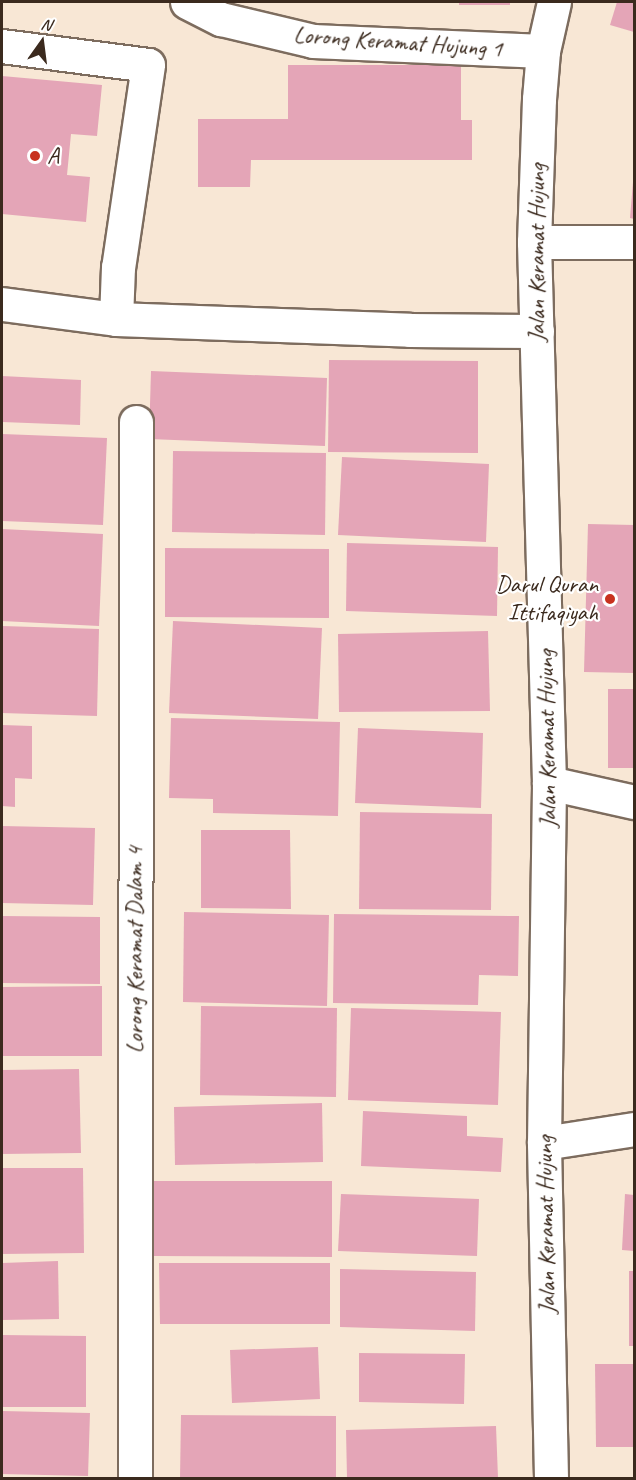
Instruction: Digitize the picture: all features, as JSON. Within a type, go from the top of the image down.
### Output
[{"type":"street","name":"Lorong Keramat Hujung 1","points":[[187,2],[221,19],[313,42],[543,51]]},
{"type":"street","name":"Jalan Keramat Hujung","points":[[551,1479],[544,1143],[549,783],[534,242],[543,51],[554,2]]},
{"type":"street","points":[[2,46],[148,65],[118,267],[116,319]]},
{"type":"street","points":[[534,242],[634,242]]},
{"type":"street","points":[[2,304],[116,319],[411,330],[537,331]]},
{"type":"street","name":"Lorong Keramat Dalam 4","points":[[135,1479],[136,422]]},
{"type":"street","points":[[549,783],[634,802]]},
{"type":"street","points":[[544,1143],[634,1129]]},
{"type":"building","points":[[459,2],[510,2],[510,5],[459,5]]},
{"type":"building","points":[[617,2],[634,2],[634,32],[610,25]]},
{"type":"building","points":[[288,65],[461,65],[461,120],[472,120],[472,160],[251,160],[250,187],[198,187],[198,119],[288,119]]},
{"type":"building","name":"A","points":[[2,76],[102,85],[97,136],[71,134],[67,175],[90,177],[86,222],[2,214]]},
{"type":"building","points":[[634,182],[634,219],[630,218]]},
{"type":"building","points":[[329,360],[478,361],[478,453],[328,452]]},
{"type":"building","points":[[151,371],[327,378],[325,446],[149,439]]},
{"type":"building","points":[[2,376],[81,380],[80,425],[2,422]]},
{"type":"building","points":[[2,434],[107,438],[103,525],[2,521]]},
{"type":"building","points":[[173,451],[326,453],[325,535],[172,532]]},
{"type":"building","points":[[342,457],[489,464],[486,542],[338,535]]},
{"type":"building","name":"Darul Quran Ittifaqiyah","points":[[588,524],[634,525],[634,673],[584,672]]},
{"type":"building","points":[[2,529],[103,534],[99,626],[2,621]]},
{"type":"building","points":[[347,543],[498,547],[497,616],[346,611]]},
{"type":"building","points":[[165,548],[329,549],[329,618],[165,617]]},
{"type":"building","points":[[173,621],[322,628],[318,719],[169,713]]},
{"type":"building","points":[[2,626],[99,629],[97,716],[2,713]]},
{"type":"building","points":[[488,631],[490,711],[339,712],[338,634]]},
{"type":"building","points":[[608,689],[634,689],[634,768],[608,768]]},
{"type":"building","points":[[171,718],[340,722],[338,816],[213,813],[213,799],[169,798]]},
{"type":"building","points":[[2,725],[32,726],[32,779],[15,778],[15,807],[2,806]]},
{"type":"building","points":[[358,728],[483,733],[481,808],[355,803]]},
{"type":"building","points":[[360,812],[492,814],[491,910],[359,909]]},
{"type":"building","points":[[2,826],[95,828],[93,905],[2,903]]},
{"type":"building","points":[[201,830],[290,830],[291,909],[201,908]]},
{"type":"building","points":[[184,912],[329,915],[327,1006],[183,1002]]},
{"type":"building","points":[[334,914],[519,916],[518,976],[479,975],[478,1005],[333,1003]]},
{"type":"building","points":[[2,916],[100,917],[100,984],[2,983]]},
{"type":"building","points":[[102,986],[102,1056],[2,1056],[2,987]]},
{"type":"building","points":[[201,1006],[337,1008],[336,1097],[200,1095]]},
{"type":"building","points":[[351,1008],[501,1012],[498,1105],[348,1100]]},
{"type":"building","points":[[79,1069],[81,1153],[2,1154],[2,1070]]},
{"type":"building","points":[[322,1103],[323,1162],[175,1165],[174,1107]]},
{"type":"building","points":[[363,1111],[467,1116],[467,1136],[503,1138],[501,1172],[361,1166]]},
{"type":"building","points":[[2,1168],[83,1168],[84,1253],[2,1254]]},
{"type":"building","points":[[154,1181],[332,1181],[332,1257],[154,1256]]},
{"type":"building","points":[[341,1194],[479,1199],[477,1256],[338,1251]]},
{"type":"building","points":[[625,1194],[634,1195],[634,1251],[622,1250]]},
{"type":"building","points":[[58,1261],[59,1319],[2,1320],[2,1263]]},
{"type":"building","points":[[159,1263],[330,1263],[330,1324],[160,1324]]},
{"type":"building","points":[[340,1269],[476,1272],[475,1331],[340,1327]]},
{"type":"building","points":[[629,1271],[634,1271],[634,1346],[629,1346]]},
{"type":"building","points":[[2,1335],[86,1336],[86,1407],[2,1407]]},
{"type":"building","points":[[318,1347],[320,1399],[232,1403],[230,1350]]},
{"type":"building","points":[[359,1353],[465,1354],[464,1404],[359,1402]]},
{"type":"building","points":[[595,1364],[634,1364],[634,1447],[596,1447]]},
{"type":"building","points":[[2,1411],[90,1413],[88,1476],[2,1474]]},
{"type":"building","points":[[181,1415],[336,1416],[336,1478],[180,1478]]},
{"type":"building","points":[[496,1426],[498,1478],[347,1478],[346,1430]]},
{"type":"place","name":"A","points":[[35,156]]},
{"type":"place","name":"Darul Quran Ittifaqiyah","points":[[610,599]]}]
